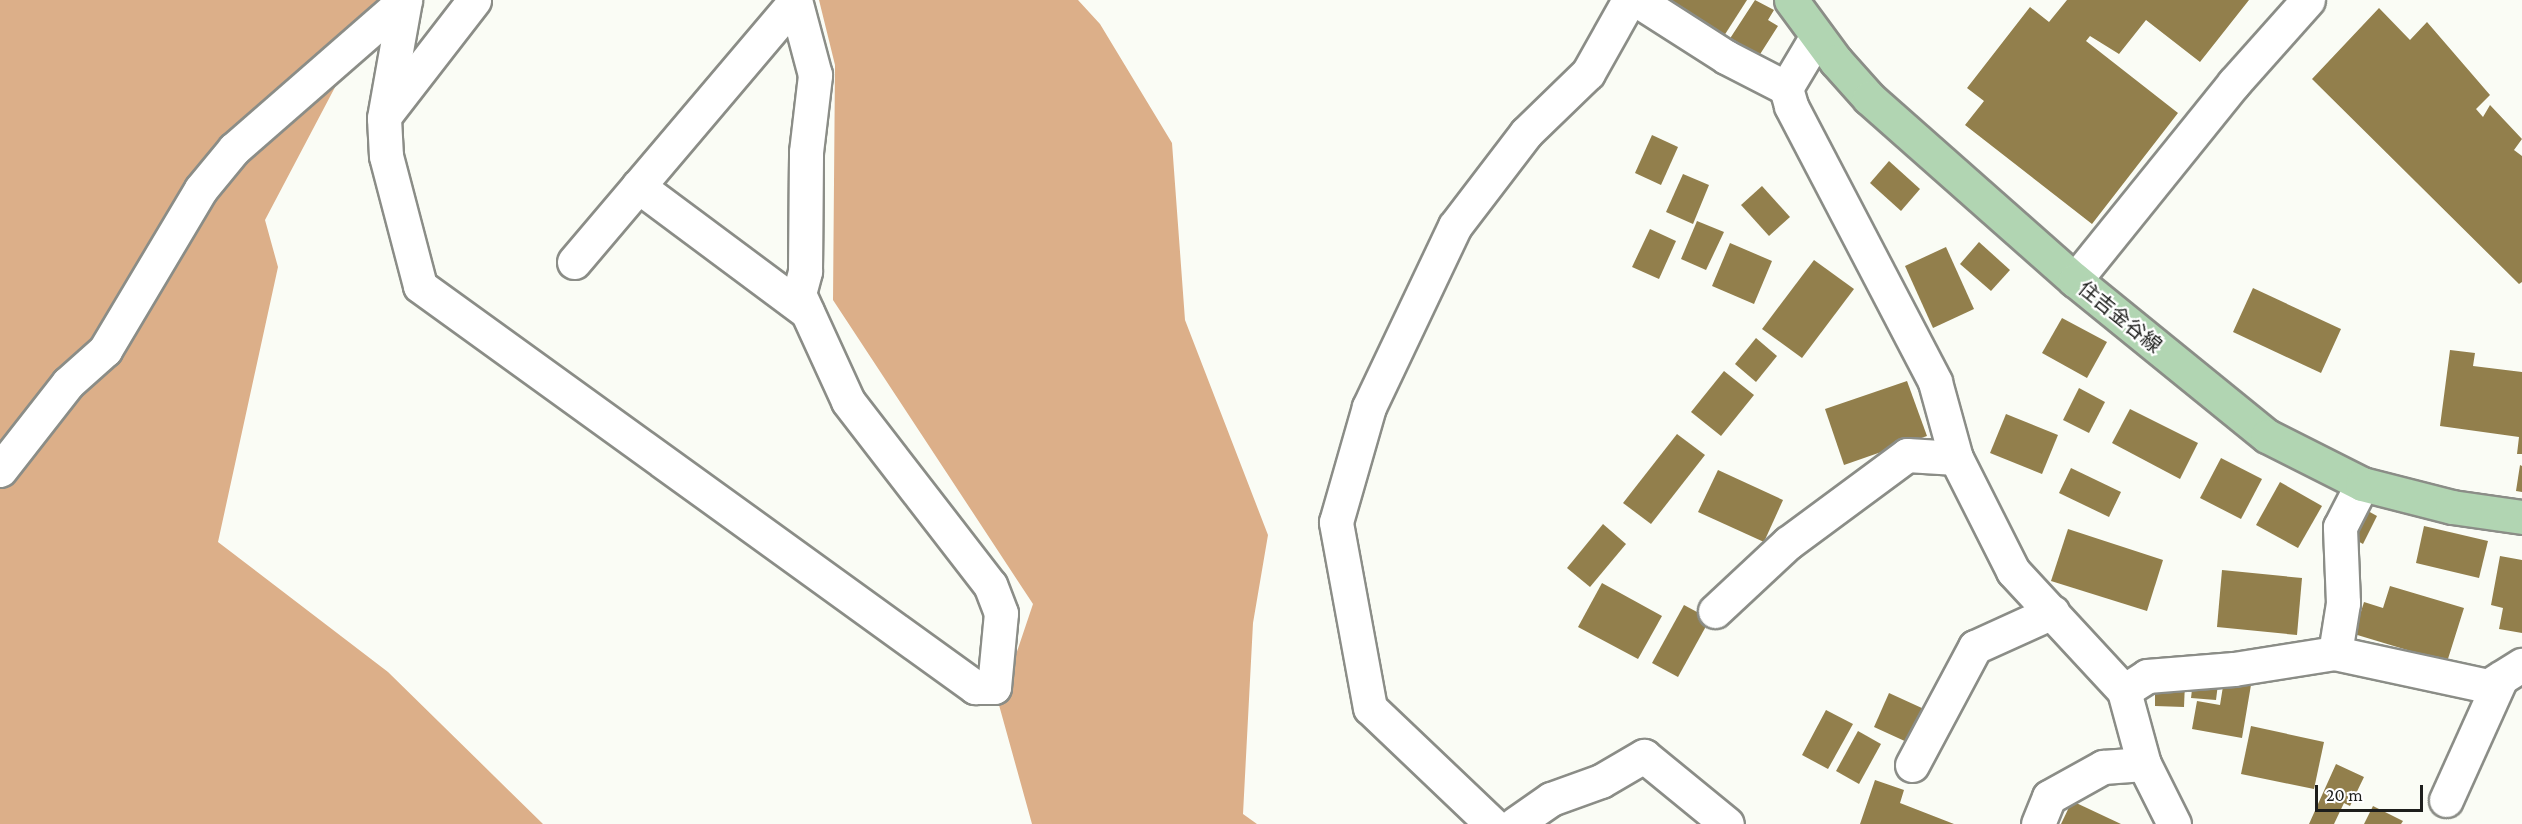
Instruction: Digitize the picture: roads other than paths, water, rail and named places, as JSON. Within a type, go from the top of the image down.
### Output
[{"type":"main road","name":"住吉金谷線","points":[[1791,0],[1817,36],[1869,98],[2075,280],[2267,436],[2362,484],[2452,507],[2522,517]]},
{"type":"street","points":[[405,0],[384,118],[386,156],[420,286],[975,687],[994,687],[1001,613],[990,585],[848,401],[799,294],[805,271],[806,152],[815,75],[795,0]]},
{"type":"street","points":[[0,470],[68,383],[105,350],[201,189],[234,149],[405,0]]},
{"type":"street","points":[[384,118],[474,0]]},
{"type":"street","points":[[574,262],[795,0]]},
{"type":"street","points":[[1492,824],[1370,708],[1336,522],[1369,407],[1455,226],[1526,133],[1588,73],[1629,0]]},
{"type":"street","points":[[1637,0],[1726,57],[1786,88]]},
{"type":"street","points":[[2075,280],[2234,83],[2308,0]]},
{"type":"street","points":[[1817,36],[1786,88],[1791,106],[1935,382],[1956,458],[2013,571],[2124,691],[2144,764],[2174,824]]},
{"type":"street","points":[[638,186],[807,312]]},
{"type":"street","points":[[1715,610],[1788,543],[1907,455],[1956,458]]},
{"type":"street","points":[[2336,652],[2343,603],[2340,527],[2362,484]]},
{"type":"street","points":[[1912,765],[1975,647],[2052,612]]},
{"type":"street","points":[[2124,691],[2147,676],[2234,669],[2336,652],[2488,686],[2511,672]]},
{"type":"street","points":[[2446,800],[2511,672]]},
{"type":"street","points":[[1515,824],[1551,799],[1601,781],[1644,756],[1727,824]]},
{"type":"street","points":[[2038,824],[2049,797],[2103,767],[2144,764]]}]
